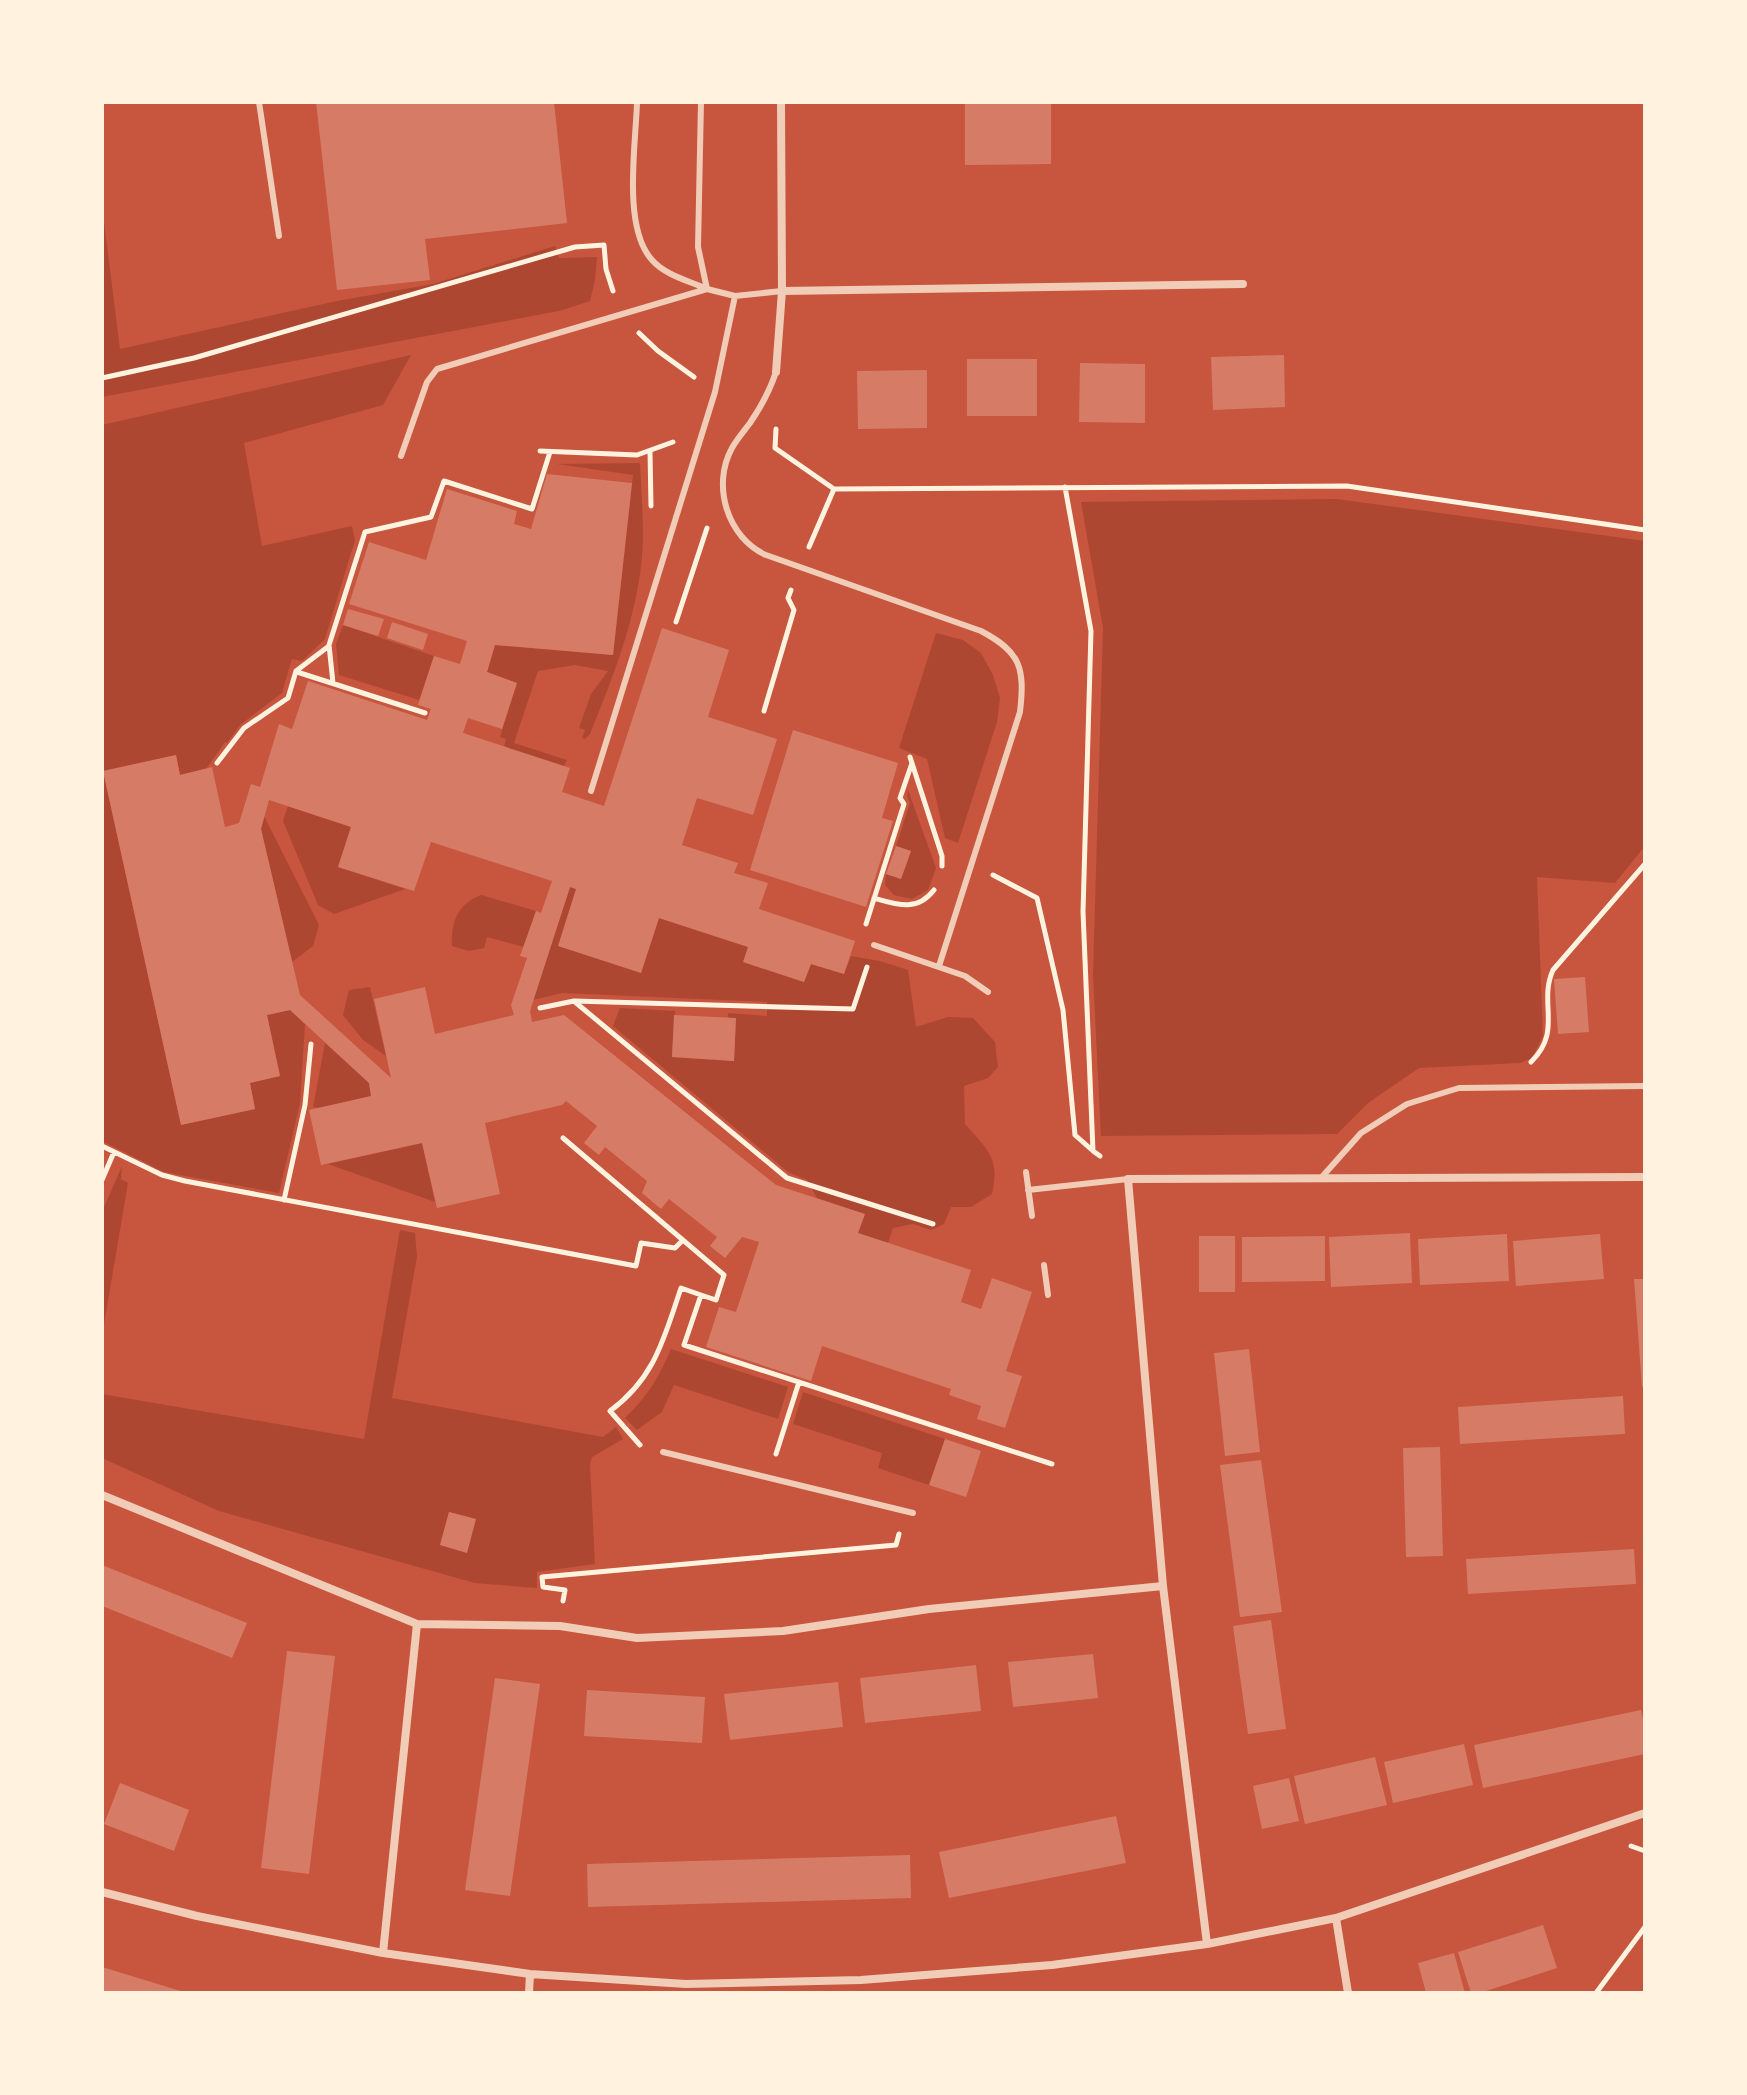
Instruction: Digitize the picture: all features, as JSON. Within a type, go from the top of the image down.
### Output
[{"type":"street","points":[[776,372],[782,291],[781,102]]},
{"type":"street","points":[[782,291],[1243,284]]},
{"type":"street","points":[[1207,1944],[1163,1586],[1128,1179],[1645,1177]]},
{"type":"street","points":[[102,1495],[417,1624],[560,1626],[637,1638],[783,1631],[929,1609],[1163,1586]]},
{"type":"street","points":[[383,1953],[417,1624]]},
{"type":"street","points":[[102,1892],[197,1916],[383,1953],[530,1974],[686,1984],[861,1980],[1052,1965],[1207,1944],[1336,1918],[1645,1813]]},
{"type":"street","points":[[1336,1918],[1348,1993]]},
{"type":"street","points":[[529,1993],[530,1974]]},
{"type":"lane","points":[[259,102],[279,236]]},
{"type":"lane","points":[[637,102],[634,216],[640,239],[652,260],[676,276],[735,296],[782,291]]},
{"type":"lane","points":[[701,102],[698,247],[707,289]]},
{"type":"lane","points":[[401,456],[427,382],[437,369],[707,289]]},
{"type":"lane","points":[[591,791],[715,392],[735,296]]},
{"type":"lane","points":[[776,372],[751,423],[731,449],[726,462],[723,497],[735,529],[753,550],[981,631],[1004,643],[1017,661],[1023,685],[1020,712],[939,966]]},
{"type":"lane","points":[[874,945],[965,976],[988,992]]},
{"type":"lane","points":[[1321,1178],[1361,1133],[1407,1104],[1459,1088],[1645,1086]]},
{"type":"lane","points":[[1026,1172],[1032,1216]]},
{"type":"lane","points":[[1028,1190],[1128,1179]]},
{"type":"lane","points":[[1044,1265],[1048,1295]]},
{"type":"lane","points":[[663,1452],[909,1513]]},
{"type":"path","points":[[102,378],[194,358],[575,247],[604,245],[609,281],[640,334],[658,351],[715,392]]},
{"type":"path","points":[[775,448],[776,372]]},
{"type":"path","points":[[751,423],[775,448],[834,489],[1347,486],[1645,530]]},
{"type":"path","points":[[540,451],[637,455],[704,428]]},
{"type":"path","points":[[333,683],[329,645],[365,532],[431,517],[444,481],[532,509],[550,452]]},
{"type":"path","points":[[1065,487],[1091,631],[1083,912],[1093,1151]]},
{"type":"path","points":[[764,711],[794,610],[788,598],[834,489]]},
{"type":"path","points":[[676,622],[709,521]]},
{"type":"path","points":[[217,763],[244,728],[288,698],[296,671],[329,645]]},
{"type":"path","points":[[296,671],[425,713]]},
{"type":"path","points":[[865,926],[904,804],[900,798],[911,760],[942,856],[940,880],[923,902],[911,906],[874,898]]},
{"type":"path","points":[[1519,1068],[1530,1063],[1546,1043],[1550,1023],[1549,985],[1553,970],[1645,864]]},
{"type":"path","points":[[992,874],[1037,898],[1063,1010],[1075,1135],[1128,1179]]},
{"type":"path","points":[[540,1008],[574,1001],[853,1009],[874,945]]},
{"type":"path","points":[[574,1001],[787,1178],[933,1224]]},
{"type":"path","points":[[284,1200],[305,1105],[311,1044]]},
{"type":"path","points":[[563,1138],[724,1275],[716,1300],[681,1288],[655,1362],[626,1399],[610,1411],[640,1446],[663,1452]]},
{"type":"path","points":[[102,1146],[162,1175],[636,1266],[641,1243],[675,1248],[683,1240]]},
{"type":"path","points":[[102,1180],[114,1152]]},
{"type":"path","points":[[701,1295],[684,1345],[1052,1464]]},
{"type":"path","points":[[768,1478],[799,1382]]},
{"type":"path","points":[[560,1626],[565,1590],[543,1587],[542,1577],[896,1545],[909,1513]]},
{"type":"path","points":[[1596,1993],[1645,1927]]},
{"type":"shaded area","points":[[102,206],[120,349],[337,301],[433,284],[555,246],[559,258],[597,257],[595,280],[590,301],[559,311],[102,397]]},
{"type":"shaded area","points":[[411,355],[383,405],[244,443],[262,546],[352,526],[355,540],[325,639],[302,661],[292,659],[282,693],[240,725],[206,769],[180,775],[176,755],[103,771],[181,1125],[255,1109],[250,1083],[280,1076],[267,1015],[290,1010],[305,1024],[300,1103],[279,1193],[164,1172],[102,1141],[102,425]]},
{"type":"shaded area","points":[[640,463],[643,537],[638,588],[617,662],[590,734],[582,738],[585,730],[579,728],[591,694],[608,671],[575,665],[538,671],[514,743],[567,760],[564,766],[504,747],[506,739],[500,737],[517,683],[487,672],[495,645],[613,655],[633,475],[557,464]]},
{"type":"shaded area","points":[[1337,499],[1645,541],[1645,846],[1615,883],[1537,877],[1543,1036],[1532,1058],[1520,1063],[1419,1068],[1368,1103],[1337,1134],[1101,1136],[1093,974],[1103,628],[1081,502]]},
{"type":"shaded area","points":[[343,625],[434,656],[419,700],[339,675],[336,644]]},
{"type":"shaded area","points":[[936,633],[963,640],[981,653],[993,675],[1000,698],[997,722],[958,843],[945,838],[927,759],[899,748]]},
{"type":"shaded area","points":[[908,790],[936,868],[928,890],[912,899],[894,895],[885,885],[886,874],[901,879],[911,851],[896,846],[910,803]]},
{"type":"shaded area","points":[[288,806],[351,827],[338,867],[405,889],[334,914],[318,905],[283,821]]},
{"type":"shaded area","points":[[264,816],[319,925],[313,946],[292,962],[261,829]]},
{"type":"shaded area","points":[[570,887],[576,889],[641,973],[659,918],[748,947],[744,962],[804,982],[811,964],[844,974],[851,956],[908,970],[916,1027],[948,1017],[973,1018],[995,1042],[998,1067],[988,1078],[964,1086],[965,1124],[986,1148],[993,1163],[992,1194],[971,1207],[951,1207],[944,1224],[931,1230],[913,1224],[893,1228],[888,1243],[858,1233],[864,1214],[817,1198],[807,1180],[788,1172],[613,1026],[620,1008],[675,1011],[672,1057],[734,1061],[736,1019],[728,1018],[728,1013],[767,1016],[767,1002],[562,993],[533,1000]]},
{"type":"shaded area","points":[[481,895],[536,911],[524,947],[487,937],[484,948],[469,951],[452,946],[453,929],[461,908]]},
{"type":"shaded area","points":[[370,987],[386,1056],[363,1040],[343,1015],[349,990]]},
{"type":"shaded area","points":[[325,1043],[369,1083],[371,1096],[321,1108],[313,1107]]},
{"type":"shaded area","points":[[422,1143],[435,1202],[328,1164]]},
{"type":"shaded area","points":[[122,1166],[121,1179],[128,1183],[102,1336],[102,1212]]},
{"type":"shaded area","points":[[400,1230],[415,1233],[417,1257],[392,1398],[603,1437],[616,1427],[623,1439],[592,1457],[590,1464],[595,1564],[537,1572],[537,1588],[475,1583],[219,1511],[102,1458],[102,1394],[364,1439]],"holes":[[[449,1512],[475,1519],[466,1552],[440,1545]]]},
{"type":"shaded area","points":[[671,1349],[788,1387],[778,1419],[674,1385],[662,1412],[637,1430],[625,1418],[652,1386]]},
{"type":"shaded area","points":[[803,1392],[945,1439],[929,1485],[878,1468],[882,1453],[793,1424]]},
{"type":"building","points":[[316,102],[554,102],[567,223],[425,239],[430,280],[337,290]]},
{"type":"building","points":[[965,102],[1051,102],[1051,164],[965,165]]},
{"type":"building","points":[[1284,355],[1285,407],[1213,410],[1211,357]]},
{"type":"building","points":[[967,359],[1037,359],[1037,416],[967,416]]},
{"type":"building","points":[[1080,363],[1145,364],[1145,423],[1079,422]]},
{"type":"building","points":[[927,370],[927,428],[858,429],[857,371]]},
{"type":"building","points":[[547,474],[632,483],[613,655],[495,645],[487,672],[517,683],[502,729],[468,718],[463,733],[570,768],[562,792],[604,806],[662,628],[729,650],[708,717],[777,739],[753,815],[697,798],[682,845],[738,863],[734,873],[768,883],[759,909],[855,941],[844,974],[811,964],[804,982],[743,962],[748,947],[659,918],[641,973],[558,946],[576,889],[570,887],[530,1011],[532,1022],[564,1015],[776,1185],[865,1214],[858,1233],[971,1270],[961,1302],[981,1309],[992,1278],[1032,1292],[1006,1371],[1022,1376],[1005,1428],[977,1419],[981,1406],[949,1395],[951,1389],[822,1346],[811,1381],[706,1347],[719,1307],[736,1312],[759,1242],[742,1237],[725,1258],[710,1246],[717,1237],[669,1199],[661,1209],[642,1193],[647,1181],[605,1147],[599,1155],[584,1143],[597,1126],[566,1101],[562,1105],[485,1123],[500,1194],[437,1208],[422,1143],[321,1165],[309,1110],[371,1096],[369,1083],[290,1010],[267,1015],[280,1076],[250,1083],[255,1109],[181,1125],[103,771],[176,755],[180,775],[212,767],[225,827],[239,823],[251,784],[260,787],[279,724],[292,729],[308,681],[427,720],[431,709],[418,705],[434,656],[460,664],[467,641],[349,604],[369,542],[426,560],[447,489],[517,511],[514,524],[531,529]],"holes":[[[269,800],[351,827],[338,867],[414,891],[431,842],[552,881],[541,913],[536,911],[520,956],[527,958],[511,1005],[514,1015],[435,1034],[425,987],[374,999],[391,1078],[300,995],[261,829]]]},
{"type":"building","points":[[348,609],[384,619],[378,636],[343,625]]},
{"type":"building","points":[[392,622],[428,634],[423,650],[387,638]]},
{"type":"building","points":[[793,730],[898,763],[882,818],[893,821],[866,907],[750,870]]},
{"type":"building","points":[[896,846],[911,851],[901,879],[886,874]]},
{"type":"building","points":[[1585,977],[1589,1032],[1558,1034],[1554,979]]},
{"type":"building","points":[[674,1015],[736,1018],[734,1061],[672,1057]]},
{"type":"building","points":[[1410,1233],[1412,1283],[1331,1287],[1329,1237]]},
{"type":"building","points":[[1507,1234],[1509,1281],[1420,1285],[1418,1239]]},
{"type":"building","points":[[1600,1234],[1604,1279],[1516,1286],[1513,1241]]},
{"type":"building","points":[[1199,1236],[1235,1236],[1235,1292],[1199,1292]]},
{"type":"building","points":[[1325,1236],[1325,1281],[1242,1282],[1242,1237]]},
{"type":"building","points":[[1634,1279],[1645,1279],[1645,1386],[1642,1387]]},
{"type":"building","points":[[1249,1349],[1260,1452],[1225,1456],[1214,1353]]},
{"type":"building","points":[[1623,1396],[1625,1434],[1460,1444],[1458,1407]]},
{"type":"building","points":[[945,1439],[981,1451],[966,1497],[929,1485]]},
{"type":"building","points":[[1440,1447],[1443,1556],[1406,1557],[1403,1448]]},
{"type":"building","points":[[1261,1460],[1282,1612],[1240,1617],[1220,1465]]},
{"type":"building","points":[[449,1512],[476,1519],[467,1553],[440,1545]]},
{"type":"building","points":[[1634,1549],[1636,1584],[1468,1594],[1466,1559]]},
{"type":"building","points":[[102,1565],[247,1623],[232,1658],[102,1606]]},
{"type":"building","points":[[1271,1620],[1286,1729],[1248,1734],[1233,1626]]},
{"type":"building","points":[[287,1651],[335,1656],[309,1874],[261,1868]]},
{"type":"building","points":[[1093,1654],[1098,1698],[1013,1707],[1008,1662]]},
{"type":"building","points":[[976,1665],[981,1711],[865,1723],[860,1678]]},
{"type":"building","points":[[495,1678],[540,1684],[510,1896],[465,1890]]},
{"type":"building","points":[[838,1682],[843,1727],[730,1740],[724,1694]]},
{"type":"building","points":[[587,1690],[705,1697],[702,1743],[584,1736]]},
{"type":"building","points":[[1641,1710],[1645,1754],[1483,1788],[1474,1745]]},
{"type":"building","points":[[1464,1744],[1473,1785],[1393,1803],[1384,1762]]},
{"type":"building","points":[[1375,1757],[1387,1805],[1305,1824],[1294,1776]]},
{"type":"building","points":[[1289,1778],[1299,1821],[1262,1829],[1253,1786]]},
{"type":"building","points":[[120,1783],[189,1810],[174,1851],[104,1824]]},
{"type":"building","points":[[1116,1816],[1126,1863],[949,1898],[939,1852]]},
{"type":"building","points":[[910,1855],[911,1898],[588,1907],[587,1864]]},
{"type":"building","points":[[1543,1925],[1557,1968],[1480,1993],[1471,1993],[1458,1952]]},
{"type":"building","points":[[1454,1953],[1465,1993],[1426,1993],[1418,1963]]},
{"type":"building","points":[[102,1967],[184,1992],[184,1993],[102,1993]]}]
